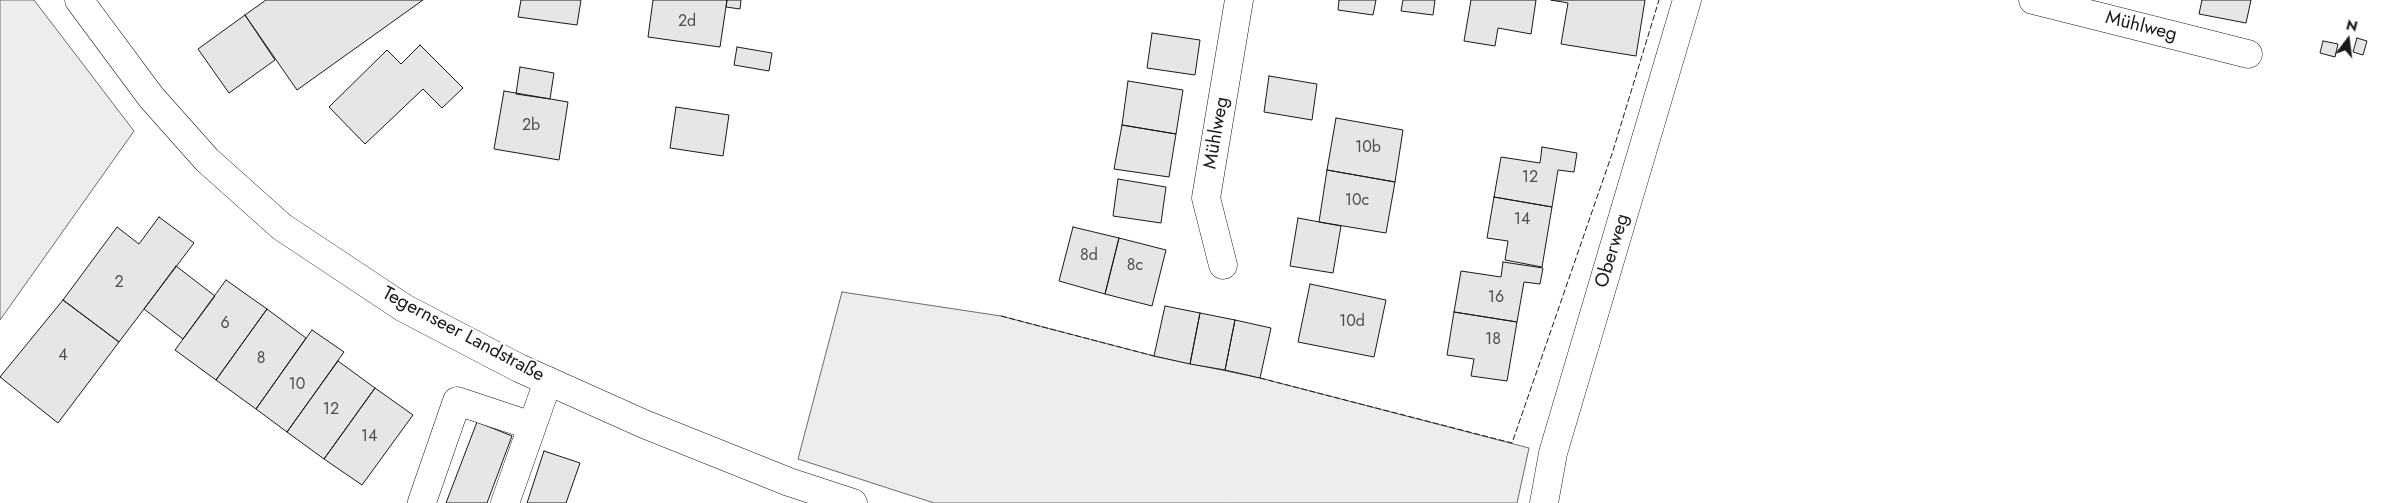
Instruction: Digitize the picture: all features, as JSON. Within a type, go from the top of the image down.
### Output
[{"type":"street","name":"Tegernseer Landstraße","points":[[79,0],[151,97],[207,160],[282,227],[404,308],[548,381],[653,428],[789,482],[853,503]]},
{"type":"street","name":"Mühlweg","points":[[1223,265],[1206,198],[1239,0]]},
{"type":"street","name":"Oberweg","points":[[1544,503],[1553,453],[1687,0]]},
{"type":"street","name":"Mühlweg","points":[[2033,0],[2248,54]]},
{"type":"street","points":[[506,503],[548,381]]},
{"type":"street","points":[[422,502],[457,400],[532,426]]},
{"type":"shaded area","points":[[0,0],[34,0],[134,131],[0,320]]},
{"type":"shaded area","points":[[842,292],[1001,316],[1154,356],[1260,378],[1529,448],[1517,503],[934,503],[798,459]]},
{"type":"building","points":[[266,0],[423,0],[297,90],[245,15]]},
{"type":"building","points":[[521,0],[581,0],[577,25],[518,17]]},
{"type":"building","points":[[653,0],[727,0],[720,47],[648,37]]},
{"type":"building","points":[[727,0],[741,0],[740,9],[726,7]]},
{"type":"building","points":[[1339,0],[1376,0],[1373,15],[1338,10]]},
{"type":"building","points":[[1403,0],[1435,0],[1433,15],[1401,11]]},
{"type":"building","points":[[1471,0],[1536,0],[1531,34],[1498,28],[1495,46],[1464,41]]},
{"type":"building","points":[[1551,0],[1645,0],[1636,56],[1561,44],[1568,3]]},
{"type":"building","points":[[2202,0],[2251,0],[2246,23],[2199,14]]},
{"type":"building","points":[[245,15],[275,60],[229,93],[198,49]]},
{"type":"building","points":[[1152,33],[1200,40],[1195,75],[1147,68]]},
{"type":"building","points":[[2357,38],[2367,41],[2363,55],[2353,52]]},
{"type":"building","points":[[2323,41],[2338,44],[2335,57],[2320,53]]},
{"type":"building","points":[[420,45],[463,88],[442,108],[423,89],[365,144],[329,107],[387,50],[401,64]]},
{"type":"building","points":[[737,47],[772,53],[769,71],[734,65]]},
{"type":"building","points":[[520,67],[554,73],[550,99],[516,94]]},
{"type":"building","points":[[1269,76],[1317,84],[1312,120],[1264,112]]},
{"type":"building","points":[[1128,81],[1183,90],[1176,134],[1122,125]]},
{"type":"building","points":[[504,91],[568,102],[559,160],[494,149]]},
{"type":"building","points":[[676,107],[729,115],[723,156],[670,148]]},
{"type":"building","points":[[1336,118],[1403,130],[1395,182],[1327,170]]},
{"type":"building","points":[[1122,125],[1176,134],[1169,177],[1114,169]]},
{"type":"building","points":[[1542,147],[1577,153],[1574,172],[1558,170],[1552,207],[1494,197],[1501,157],[1540,163]]},
{"type":"building","points":[[1327,170],[1395,182],[1386,233],[1319,222]]},
{"type":"building","points":[[1118,179],[1166,187],[1161,223],[1113,216]]},
{"type":"building","points":[[1494,197],[1552,207],[1542,267],[1505,260],[1508,241],[1487,238]]},
{"type":"building","points":[[159,217],[194,243],[119,342],[63,300],[117,227],[139,244]]},
{"type":"building","points":[[1298,218],[1341,226],[1333,273],[1290,266]]},
{"type":"building","points":[[1073,227],[1119,238],[1105,294],[1059,281]]},
{"type":"building","points":[[1119,238],[1166,250],[1152,306],[1105,294]]},
{"type":"building","points":[[1503,262],[1543,268],[1540,284],[1524,282],[1517,322],[1454,312],[1461,271],[1501,277]]},
{"type":"building","points":[[176,266],[215,296],[183,339],[144,309]]},
{"type":"building","points":[[226,280],[267,309],[216,380],[175,350]]},
{"type":"building","points":[[1310,284],[1386,300],[1374,357],[1298,342]]},
{"type":"building","points":[[63,300],[119,342],[58,423],[0,377]]},
{"type":"building","points":[[1165,306],[1200,313],[1190,364],[1154,356]]},
{"type":"building","points":[[267,309],[306,338],[256,409],[216,380]]},
{"type":"building","points":[[1454,312],[1517,322],[1507,381],[1471,376],[1474,359],[1447,355]]},
{"type":"building","points":[[1200,313],[1235,320],[1225,370],[1190,364]]},
{"type":"building","points":[[1235,320],[1271,328],[1260,378],[1225,370]]},
{"type":"building","points":[[312,330],[344,352],[287,432],[256,409]]},
{"type":"building","points":[[338,361],[375,388],[324,459],[287,432]]},
{"type":"building","points":[[375,388],[413,415],[362,485],[324,459]]},
{"type":"building","points":[[477,422],[512,436],[487,503],[446,503]]},
{"type":"building","points":[[544,451],[580,463],[566,503],[527,503]]},
{"type":"fence","points":[[1260,378],[1512,443],[1612,154],[1659,0]]},
{"type":"fence","points":[[1001,316],[1154,356]]}]
